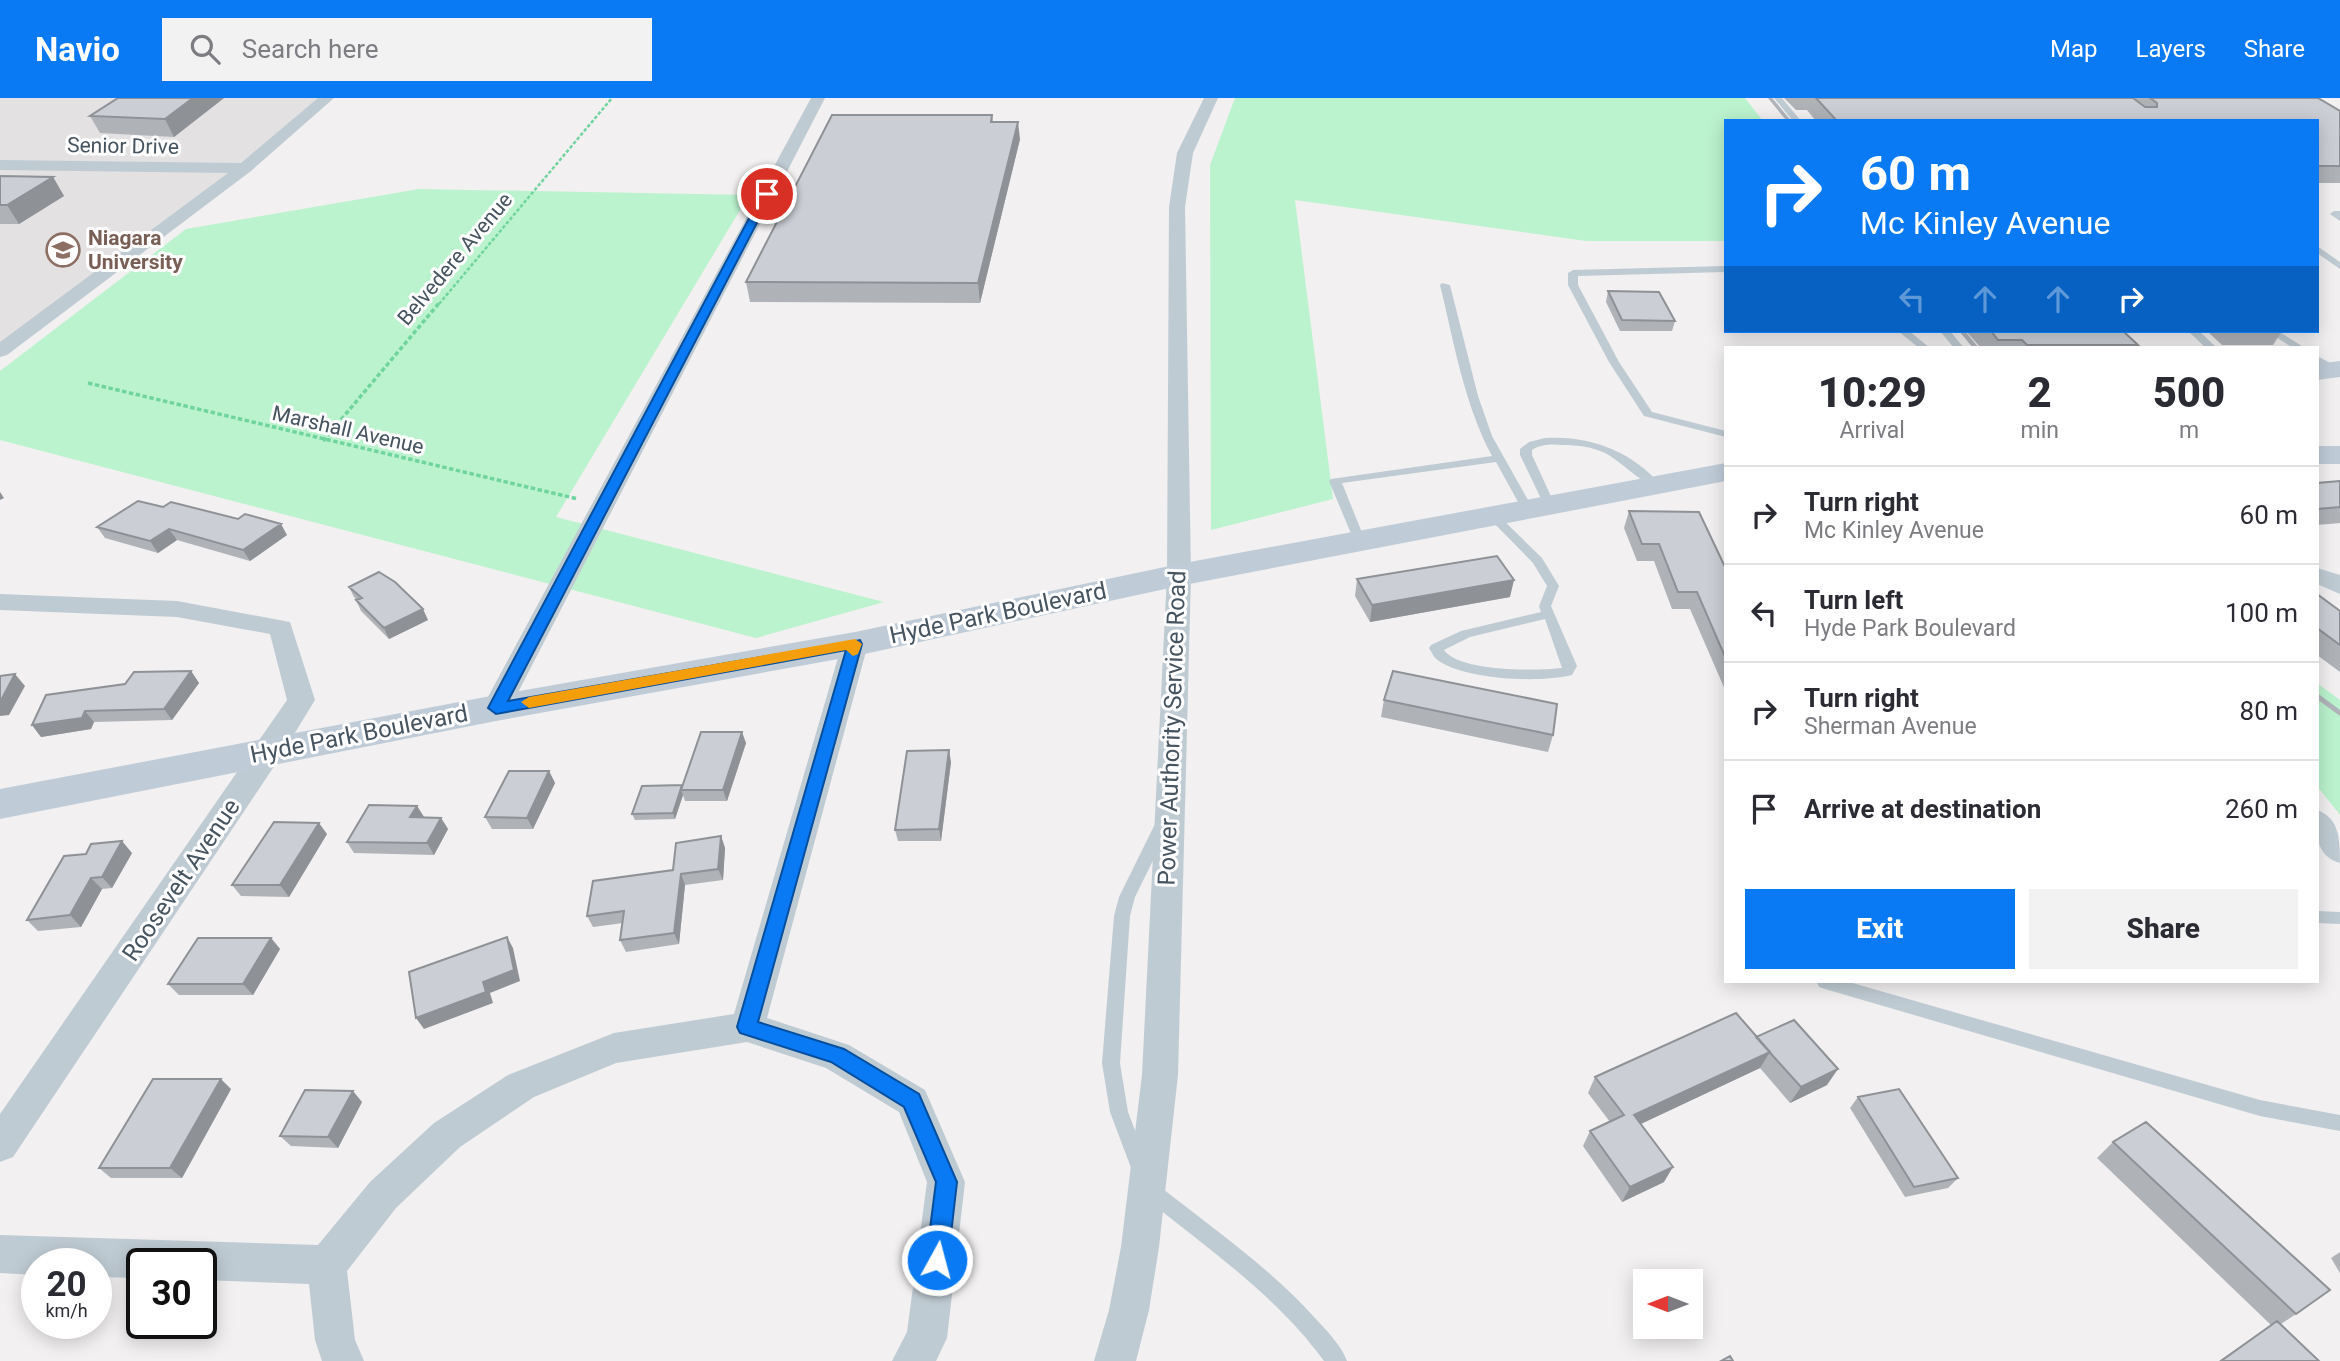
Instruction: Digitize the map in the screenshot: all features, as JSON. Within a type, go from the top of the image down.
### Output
[{"type":"main road","points":[[2319,455],[2340,455]]},
{"type":"main road","name":"Hyde Park Boulevard","points":[[0,804],[496,708],[855,644],[1179,575],[1724,472]]},
{"type":"main road","name":"Hyde Park Boulevard","points":[[1584,498],[1724,484]]},
{"type":"street","points":[[0,351],[245,169],[327,98]]},
{"type":"street","points":[[496,708],[818,98]]},
{"type":"street","name":"Power Authority Service Road","points":[[1115,1361],[1129,1310],[1149,1189],[1160,1075],[1179,575],[1177,207],[1185,153],[1211,98]]},
{"type":"street","name":"Senior Drive","points":[[0,165],[245,169]]},
{"type":"street","name":"Roosevelt Avenue","points":[[0,602],[177,609],[281,628],[301,700],[269,752],[0,1145]]},
{"type":"street","points":[[747,1027],[855,644]]},
{"type":"street","points":[[2319,824],[2340,851]]},
{"type":"street","points":[[344,1361],[335,1340],[327,1265],[383,1195],[447,1135],[521,1086],[614,1048],[747,1027],[837,1056],[912,1101],[946,1182],[928,1338],[913,1361]]},
{"type":"street","points":[[0,1254],[327,1265]]},
{"type":"lane","points":[[1778,98],[1795,119]]},
{"type":"lane","points":[[2319,250],[2340,266]]},
{"type":"lane","points":[[1724,269],[1573,273],[1573,285],[1614,362],[1648,414],[1724,433]]},
{"type":"lane","points":[[1445,285],[1473,396],[1487,436],[1499,458],[1538,507]]},
{"type":"lane","points":[[1906,333],[1922,346]]},
{"type":"lane","points":[[2195,333],[2211,346]]},
{"type":"lane","points":[[2275,333],[2297,346]]},
{"type":"lane","points":[[1538,507],[1526,455],[1526,449],[1531,444],[1550,441],[1599,445],[1628,460],[1655,485]]},
{"type":"lane","points":[[1359,540],[1335,481],[1499,458]]},
{"type":"lane","points":[[1492,515],[1538,561],[1553,586],[1545,606],[1549,614],[1570,666],[1567,672],[1541,676],[1445,663],[1435,651],[1440,643],[1466,634],[1549,614]]},
{"type":"lane","points":[[1170,809],[1127,897],[1122,916],[1111,1063],[1119,1112],[1149,1189],[1294,1310],[1327,1345],[1337,1361]]},
{"type":"lane","points":[[2319,917],[2340,918]]},
{"type":"lane","points":[[1828,983],[2260,1108],[2340,1124]]},
{"type":"path","name":"Belvedere Avenue","points":[[323,441],[612,98]]},
{"type":"path","name":"Marshall Avenue","points":[[88,383],[601,505]]},
{"type":"shaded area","name":"Niagara University","points":[[0,98],[319,98],[253,155],[0,344]]},
{"type":"green space","points":[[1235,98],[1745,98],[1761,119],[1724,119],[1724,241],[1586,241],[1295,200],[1333,499],[1211,530],[1210,165]]},
{"type":"green space","points":[[419,189],[749,195],[556,517],[884,602],[756,638],[0,440],[0,371],[186,229]]},
{"type":"green space","points":[[2319,684],[2340,700],[2340,815],[2319,789]]},
{"type":"building","points":[[118,98],[193,98],[165,119],[90,116]]},
{"type":"building","points":[[1816,98],[2133,98],[2145,107],[2157,107],[2157,103],[2150,98],[2318,98],[2340,111],[2340,166],[2319,166],[2319,119],[1835,119]]},
{"type":"building","points":[[832,115],[992,115],[991,122],[1018,122],[978,283],[746,282]]},
{"type":"building","points":[[0,176],[53,177],[7,205],[0,205]]},
{"type":"building","points":[[1608,291],[1659,292],[1675,321],[1622,320]]},
{"type":"building","points":[[1993,333],[2125,333],[2138,345],[2027,345],[2022,340],[1998,340]]},
{"type":"building","points":[[2340,481],[2340,507],[2319,509],[2319,483]]},
{"type":"building","points":[[138,501],[163,507],[171,502],[238,519],[245,514],[281,524],[243,550],[169,529],[150,541],[97,527]]},
{"type":"building","points":[[1629,511],[1699,512],[1724,565],[1724,654],[1697,592],[1678,592],[1659,544],[1642,544]]},
{"type":"building","points":[[1497,556],[1514,580],[1372,605],[1357,579]]},
{"type":"building","points":[[379,572],[395,582],[423,609],[384,628],[356,600],[362,598],[349,587]]},
{"type":"building","points":[[2319,595],[2340,611],[2340,645],[2319,629]]},
{"type":"building","points":[[191,671],[164,709],[85,711],[82,718],[32,725],[46,695],[125,684],[134,672]]},
{"type":"building","points":[[1393,671],[1557,704],[1553,735],[1384,700]]},
{"type":"building","points":[[15,674],[0,702],[0,676]]},
{"type":"building","points":[[701,732],[742,732],[723,790],[681,790]]},
{"type":"building","points":[[949,750],[939,829],[895,830],[907,751]]},
{"type":"building","points":[[509,771],[549,771],[527,818],[485,817]]},
{"type":"building","points":[[682,785],[673,813],[632,814],[642,786]]},
{"type":"building","points":[[369,805],[417,806],[410,817],[441,818],[427,843],[347,842]]},
{"type":"building","points":[[274,822],[319,823],[280,885],[232,885]]},
{"type":"building","points":[[721,836],[718,869],[681,874],[674,933],[620,940],[624,911],[587,916],[593,881],[673,870],[676,843]]},
{"type":"building","points":[[122,841],[102,877],[91,878],[70,915],[27,920],[64,856],[86,854],[91,844]]},
{"type":"building","points":[[507,937],[514,970],[483,982],[486,992],[416,1018],[409,972]]},
{"type":"building","points":[[198,938],[271,938],[243,984],[168,984]]},
{"type":"building","points":[[1736,1013],[1770,1052],[1634,1115],[1673,1167],[1630,1187],[1590,1131],[1624,1115],[1595,1077]]},
{"type":"building","points":[[1794,1020],[1838,1069],[1801,1087],[1756,1037]]},
{"type":"building","points":[[153,1079],[221,1079],[170,1168],[99,1168]]},
{"type":"building","points":[[1899,1089],[1958,1178],[1914,1187],[1858,1097]]},
{"type":"building","points":[[305,1090],[353,1091],[328,1137],[280,1136]]},
{"type":"building","points":[[2146,1122],[2330,1290],[2296,1314],[2113,1142]]},
{"type":"building","points":[[2277,1321],[2319,1361],[2221,1361]]},
{"type":"railway","points":[[1770,98],[1787,119]]},
{"type":"railway","points":[[1964,333],[1974,346]]},
{"type":"railway","points":[[2319,697],[2340,713]]},
{"type":"slow traffic","points":[[529,702],[855,644],[853,651]]},
{"type":"place","name":"Niagara University","points":[[63,250]]},
{"type":"route","points":[[767,194],[496,708],[855,644],[747,1027],[837,1056],[912,1101],[946,1182],[937,1260]]}]
